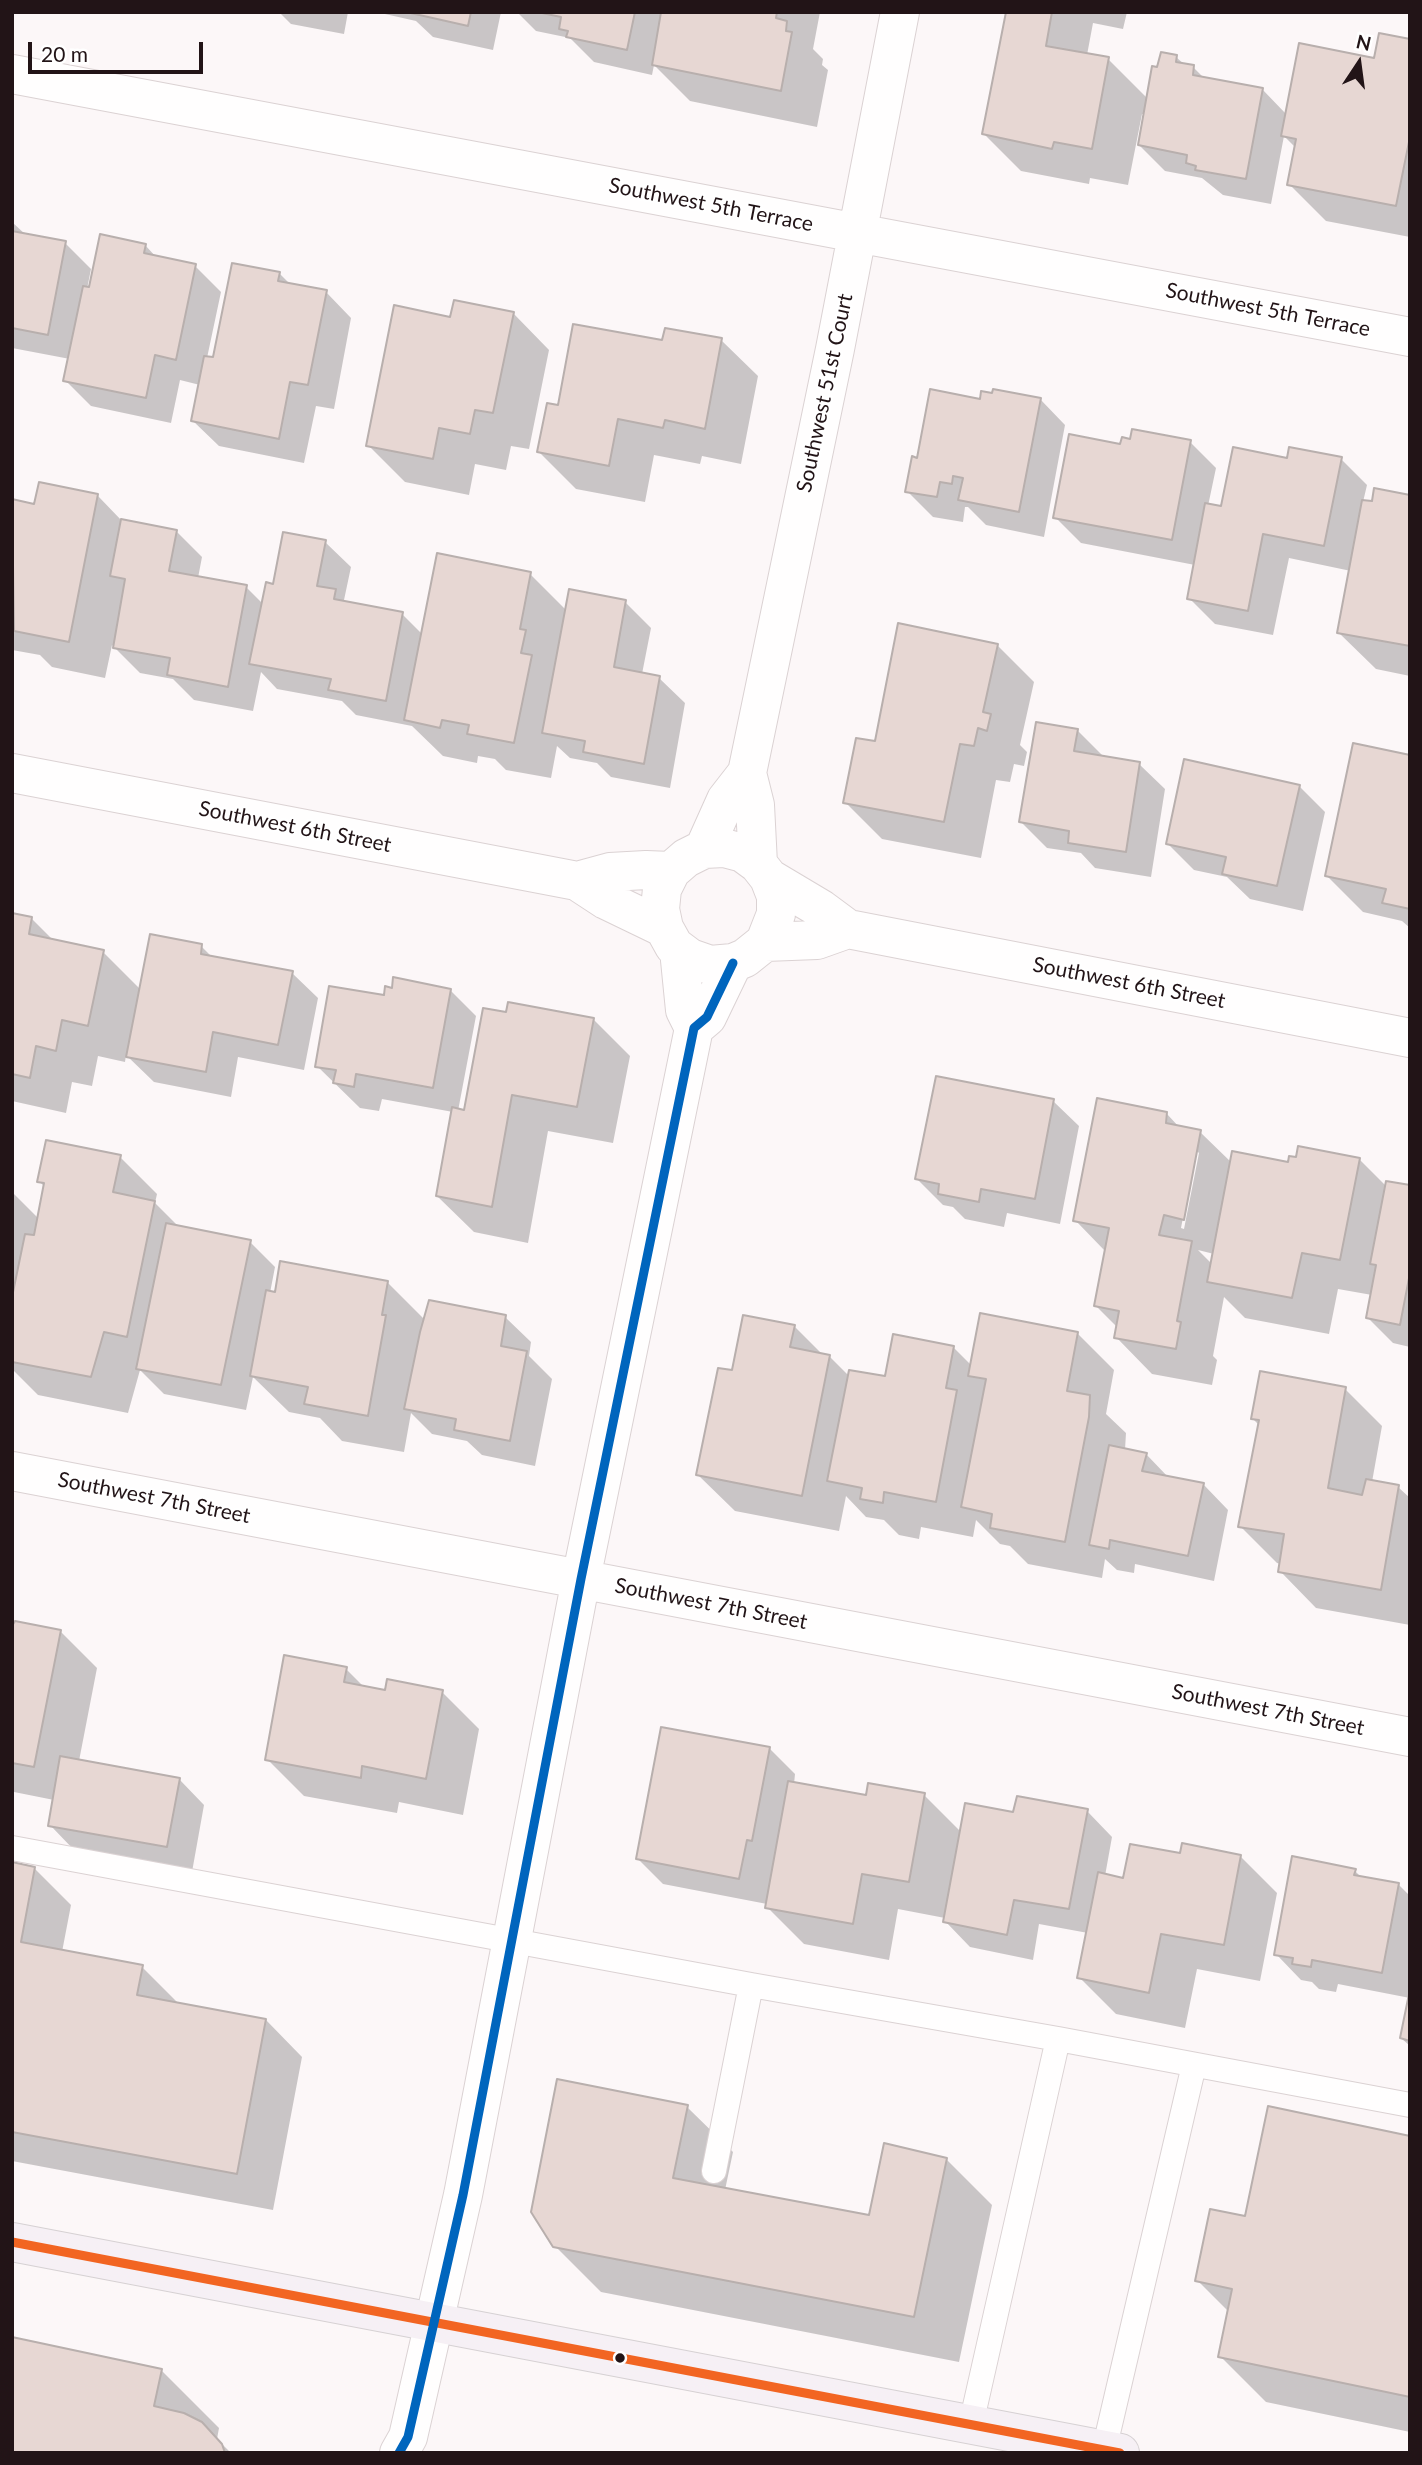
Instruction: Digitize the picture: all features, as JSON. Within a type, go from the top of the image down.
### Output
[{"type":"main road","points":[[12,2242],[1112,2451]]},
{"type":"street","name":"Southwest 51st Court","points":[[704,849],[726,800],[747,772],[858,233],[900,12]]},
{"type":"street","name":"Southwest 5th Terrace","points":[[12,74],[1410,337]]},
{"type":"street","name":"Southwest 51st Court","points":[[747,772],[755,805],[764,871]]},
{"type":"street","name":"Southwest 6th Street","points":[[12,774],[577,881],[671,939]]},
{"type":"street","points":[[671,939],[690,958],[710,965],[733,963],[745,958],[765,942],[776,914],[776,896],[764,871],[743,853],[724,848],[704,849],[686,858],[671,871],[662,889],[660,909],[671,939],[685,1010],[694,1028]]},
{"type":"street","name":"Southwest 6th Street","points":[[577,881],[610,872],[671,871]]},
{"type":"street","name":"Southwest 6th Street","points":[[764,871],[848,929],[1410,1038]]},
{"type":"street","name":"Southwest 6th Street","points":[[765,942],[817,940],[848,929]]},
{"type":"street","points":[[399,2453],[408,2437],[463,2195],[580,1579],[694,1028],[707,1017],[733,963]]},
{"type":"street","name":"Southwest 7th Street","points":[[12,1471],[1410,1737]]},
{"type":"lane","points":[[12,1848],[1410,2105]]},
{"type":"lane","points":[[714,2171],[751,1985]]},
{"type":"lane","points":[[971,2424],[1058,2039]]},
{"type":"lane","points":[[1112,2451],[1194,2065]]},
{"type":"building","points":[[406,12],[471,12],[468,26]]},
{"type":"building","points":[[537,12],[635,12],[627,50],[566,37],[568,31],[559,29],[561,17]]},
{"type":"building","points":[[661,12],[777,12],[776,18],[787,21],[786,31],[792,32],[781,91],[652,65]]},
{"type":"building","points":[[1006,12],[1052,12],[1046,46],[1109,57],[1092,149],[1054,142],[1052,149],[982,134]]},
{"type":"building","points":[[1379,33],[1410,39],[1410,137],[1396,206],[1287,185],[1296,139],[1281,136],[1299,43],[1374,58]]},
{"type":"building","points":[[1161,52],[1177,55],[1176,62],[1194,65],[1193,75],[1263,88],[1246,179],[1195,170],[1196,166],[1186,163],[1187,155],[1138,145],[1152,66],[1157,67]]},
{"type":"building","points":[[12,231],[66,241],[48,335],[12,328]]},
{"type":"building","points":[[100,234],[146,244],[144,253],[196,264],[176,360],[155,355],[146,398],[63,381],[83,286],[89,287]]},
{"type":"building","points":[[232,263],[280,272],[278,281],[327,290],[308,385],[290,382],[279,439],[191,421],[204,356],[213,357]]},
{"type":"building","points":[[454,300],[514,312],[493,413],[475,410],[470,434],[439,428],[433,459],[366,446],[394,305],[450,317]]},
{"type":"building","points":[[573,324],[662,340],[665,328],[722,338],[705,429],[665,420],[663,428],[618,419],[609,466],[537,452],[547,403],[558,405]]},
{"type":"building","points":[[930,389],[980,399],[981,391],[992,393],[993,389],[1041,398],[1019,512],[958,500],[963,478],[953,476],[952,484],[940,482],[937,497],[905,492],[912,456],[917,458]]},
{"type":"building","points":[[1132,429],[1191,440],[1172,540],[1053,518],[1069,434],[1120,444],[1122,437],[1130,439]]},
{"type":"building","points":[[1233,447],[1287,458],[1289,447],[1342,457],[1324,546],[1263,534],[1248,611],[1187,599],[1205,503],[1221,506]]},
{"type":"building","points":[[39,482],[98,494],[69,642],[14,631],[12,499],[34,504]]},
{"type":"building","points":[[1374,488],[1410,495],[1410,646],[1337,633],[1362,500],[1372,501]]},
{"type":"building","points":[[121,519],[177,530],[169,571],[247,585],[228,687],[167,675],[170,658],[113,648],[125,579],[110,576]]},
{"type":"building","points":[[283,532],[326,540],[317,586],[336,589],[334,599],[403,612],[386,701],[328,690],[331,679],[249,664],[266,582],[273,584]]},
{"type":"building","points":[[437,553],[531,572],[520,629],[526,630],[521,653],[532,655],[514,743],[467,734],[469,725],[442,720],[440,728],[404,720]]},
{"type":"building","points":[[569,589],[626,600],[614,667],[660,676],[644,764],[583,752],[585,741],[542,733]]},
{"type":"building","points":[[898,623],[998,644],[983,712],[991,714],[987,731],[978,728],[974,746],[960,744],[944,822],[843,803],[856,738],[875,741]]},
{"type":"building","points":[[1036,722],[1078,729],[1074,751],[1140,762],[1126,852],[1068,843],[1069,831],[1019,822]]},
{"type":"building","points":[[1353,743],[1410,755],[1410,909],[1382,903],[1386,889],[1325,876]]},
{"type":"building","points":[[1184,759],[1300,785],[1277,886],[1222,874],[1226,857],[1166,844]]},
{"type":"building","points":[[12,913],[32,917],[29,934],[104,950],[88,1026],[62,1020],[56,1051],[36,1046],[30,1078],[12,1074]]},
{"type":"building","points":[[150,934],[202,944],[201,954],[293,971],[278,1045],[213,1032],[206,1072],[126,1057]]},
{"type":"building","points":[[393,977],[451,989],[433,1088],[356,1074],[354,1087],[333,1083],[336,1070],[315,1067],[329,986],[384,995],[385,986],[392,988]]},
{"type":"building","points":[[508,1002],[594,1018],[577,1107],[512,1095],[492,1207],[436,1196],[452,1107],[464,1110],[483,1008],[506,1012]]},
{"type":"building","points":[[936,1076],[1054,1099],[1035,1199],[981,1189],[979,1202],[938,1194],[939,1184],[915,1179]]},
{"type":"building","points":[[1097,1098],[1167,1112],[1166,1123],[1201,1130],[1184,1220],[1164,1215],[1159,1235],[1192,1241],[1177,1321],[1181,1322],[1176,1349],[1114,1338],[1119,1311],[1094,1306],[1109,1228],[1073,1221]]},
{"type":"building","points":[[46,1140],[121,1155],[113,1192],[155,1201],[127,1337],[104,1332],[91,1377],[12,1362],[12,1297],[25,1234],[34,1235],[44,1183],[37,1182]]},
{"type":"building","points":[[1298,1146],[1360,1158],[1340,1260],[1302,1253],[1292,1298],[1207,1282],[1232,1151],[1288,1162],[1289,1156],[1296,1157]]},
{"type":"building","points":[[1386,1181],[1410,1185],[1410,1273],[1400,1325],[1366,1318],[1376,1265],[1370,1264]]},
{"type":"building","points":[[166,1223],[251,1240],[221,1385],[136,1369]]},
{"type":"building","points":[[280,1261],[388,1281],[382,1315],[386,1315],[368,1416],[304,1404],[308,1387],[250,1376],[266,1290],[275,1292]]},
{"type":"building","points":[[429,1300],[506,1315],[501,1346],[527,1351],[510,1441],[454,1430],[456,1419],[404,1409]]},
{"type":"building","points":[[980,1313],[1078,1332],[1067,1391],[1090,1395],[1089,1417],[1065,1542],[990,1528],[992,1514],[961,1507],[986,1379],[968,1376]]},
{"type":"building","points":[[743,1315],[795,1325],[790,1347],[830,1355],[802,1496],[696,1475],[718,1368],[732,1370]]},
{"type":"building","points":[[893,1334],[954,1346],[946,1388],[957,1390],[936,1502],[884,1492],[883,1503],[860,1499],[862,1488],[827,1481],[849,1370],[885,1376]]},
{"type":"building","points":[[1260,1371],[1346,1387],[1328,1488],[1362,1495],[1366,1479],[1399,1485],[1381,1590],[1278,1572],[1284,1534],[1238,1527],[1259,1420],[1251,1419]]},
{"type":"building","points":[[1109,1445],[1147,1453],[1142,1471],[1204,1483],[1188,1556],[1110,1540],[1109,1549],[1089,1545]]},
{"type":"building","points":[[15,1621],[61,1630],[34,1767],[12,1763],[12,1626]]},
{"type":"building","points":[[284,1655],[347,1667],[344,1682],[385,1690],[387,1679],[443,1690],[426,1779],[362,1766],[361,1778],[265,1760]]},
{"type":"building","points":[[661,1727],[770,1747],[752,1841],[747,1840],[739,1879],[636,1859]]},
{"type":"building","points":[[60,1756],[180,1778],[167,1847],[48,1826]]},
{"type":"building","points":[[788,1781],[866,1795],[868,1783],[925,1793],[909,1882],[862,1874],[853,1924],[765,1908]]},
{"type":"building","points":[[1017,1796],[1088,1809],[1069,1909],[1014,1900],[1007,1935],[943,1922],[965,1803],[1013,1812]]},
{"type":"building","points":[[1182,1843],[1241,1855],[1224,1945],[1161,1934],[1149,1993],[1077,1978],[1098,1872],[1123,1878],[1130,1844],[1180,1853]]},
{"type":"building","points":[[1292,1856],[1356,1869],[1354,1875],[1399,1883],[1382,1973],[1312,1960],[1311,1967],[1292,1964],[1293,1958],[1274,1955]]},
{"type":"building","points":[[12,1862],[35,1867],[21,1942],[143,1965],[137,1995],[266,2019],[237,2174],[12,2132]]},
{"type":"building","points":[[1410,1989],[1410,2041],[1400,2038]]},
{"type":"building","points":[[557,2079],[688,2105],[673,2178],[869,2215],[884,2143],[947,2158],[914,2317],[553,2247],[531,2212]]},
{"type":"building","points":[[1268,2106],[1410,2136],[1410,2397],[1218,2357],[1232,2289],[1195,2281],[1210,2209],[1245,2216]]},
{"type":"building","points":[[12,2337],[162,2369],[154,2406],[184,2413],[202,2422],[222,2444],[225,2453],[12,2453]]},
{"type":"transit line","points":[[399,2453],[408,2437],[463,2195],[581,1579],[694,1028],[707,1017],[733,963]]},
{"type":"transit line","points":[[12,2242],[1120,2453]]}]
